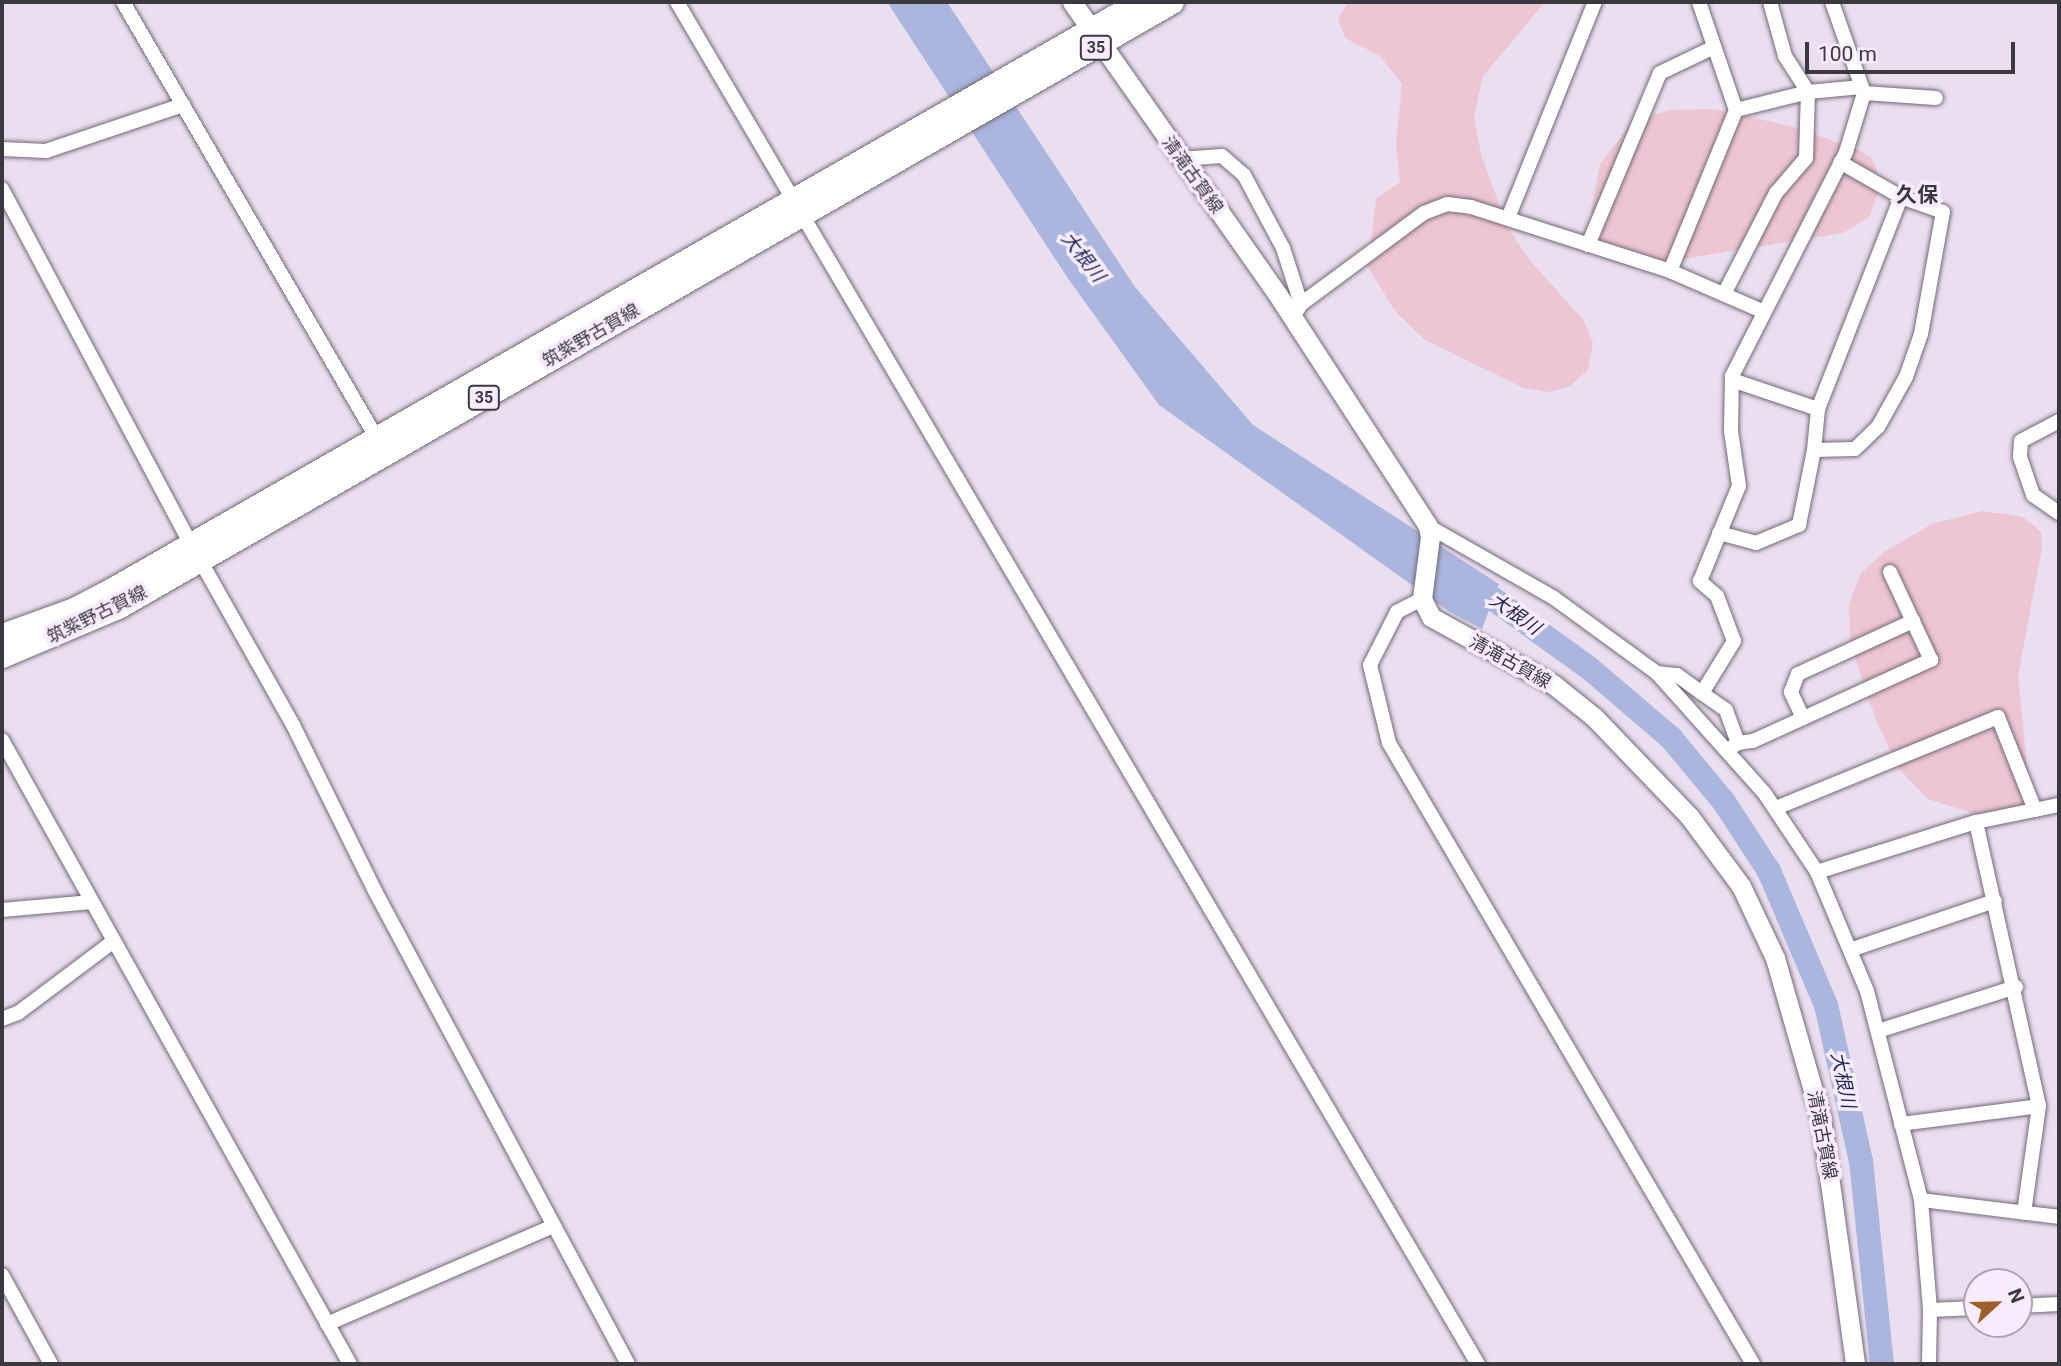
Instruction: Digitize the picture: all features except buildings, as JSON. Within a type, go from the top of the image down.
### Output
[{"type":"main road","name":"清滝古賀線","points":[[1072,2],[1180,159],[1297,310],[1429,532]]},
{"type":"main road","name":"筑紫野古賀線","points":[[1095,37],[1139,2]]},
{"type":"main road","name":"筑紫野古賀線","points":[[2,656],[88,621],[196,552],[953,117],[1095,37],[1172,2]]},
{"type":"main road","points":[[1422,595],[1429,532]]},
{"type":"main road","name":"筑紫野古賀線","points":[[2,635],[74,609],[196,552]]},
{"type":"main road","name":"清滝古賀線","points":[[1422,595],[1430,617],[1441,625],[1509,658],[1594,717],[1689,816],[1741,886],[1775,958],[1821,1118],[1855,1364]]},
{"type":"street","points":[[122,2],[381,446]]},
{"type":"street","points":[[677,2],[795,208],[1478,1364]]},
{"type":"street","points":[[1508,218],[1595,2]]},
{"type":"street","points":[[1670,271],[1736,110],[1699,2]]},
{"type":"street","points":[[1724,294],[1776,193],[1806,158],[1808,92],[1785,55],[1770,2]]},
{"type":"street","points":[[1702,694],[1734,641],[1717,596],[1700,581],[1739,486],[1731,431],[1732,380],[1762,311],[1840,162],[1863,90],[1832,2]]},
{"type":"street","points":[[1588,245],[1660,73],[1714,47]]},
{"type":"street","points":[[1736,110],[1808,92],[1863,90],[1936,98]]},
{"type":"street","points":[[2,149],[46,150],[183,105]]},
{"type":"street","points":[[1180,159],[1222,156],[1244,175],[1283,248],[1297,310],[1424,213],[1447,204],[1508,218],[1670,271],[1762,311]]},
{"type":"street","points":[[1814,450],[1855,449],[1878,427],[1906,377],[1930,296],[1943,212],[1901,197],[1840,162]]},
{"type":"street","points":[[2,189],[196,552],[293,725],[375,891],[628,1364]]},
{"type":"street","points":[[1719,533],[1756,543],[1798,524],[1814,450],[1818,409],[1901,197]]},
{"type":"street","points":[[1732,380],[1818,409]]},
{"type":"street","points":[[2059,421],[2021,441],[2020,457],[2033,495],[2059,513]]},
{"type":"street","points":[[1429,532],[1554,598],[1657,673],[1733,746],[1818,872],[1850,950],[1878,1031],[1921,1200],[1930,1310],[1929,1364]]},
{"type":"street","points":[[1733,746],[1803,718],[1931,660],[1890,572]]},
{"type":"street","points":[[1422,595],[1397,612],[1370,665],[1389,743],[1753,1364]]},
{"type":"street","points":[[1803,718],[1791,692],[1798,674],[1913,621]]},
{"type":"street","points":[[1657,673],[1677,675],[1726,710],[1733,746]]},
{"type":"street","points":[[1776,808],[1998,717],[2035,810]]},
{"type":"street","points":[[2,740],[350,1364]]},
{"type":"street","points":[[1818,872],[1976,822],[2059,805]]},
{"type":"street","points":[[1976,822],[2016,987],[2039,1107],[2024,1213]]},
{"type":"street","points":[[1850,950],[1995,901]]},
{"type":"street","points":[[2,910],[92,902]]},
{"type":"street","points":[[2,1019],[18,1013],[114,942]]},
{"type":"street","points":[[1878,1031],[2016,987]]},
{"type":"street","points":[[1901,1124],[2039,1107]]},
{"type":"street","points":[[1921,1200],[1996,1206],[2059,1217]]},
{"type":"street","points":[[327,1324],[554,1226]]},
{"type":"street","points":[[2,1275],[51,1364]]},
{"type":"street","points":[[2033,1305],[2059,1304]]},
{"type":"street","points":[[1930,1310],[1963,1309]]},
{"type":"shaded area","points":[[1348,2],[1545,2],[1483,76],[1474,117],[1481,154],[1507,226],[1527,257],[1584,321],[1593,343],[1588,370],[1570,386],[1549,392],[1524,388],[1425,340],[1395,311],[1368,267],[1376,199],[1400,182],[1396,144],[1402,84],[1379,55],[1345,38],[1338,19]]},
{"type":"shaded area","points":[[1714,109],[1794,127],[1861,151],[1872,159],[1878,173],[1879,191],[1869,217],[1843,233],[1633,267],[1608,259],[1597,238],[1591,210],[1600,164],[1633,121],[1670,110]]},
{"type":"shaded area","points":[[1982,511],[2023,517],[2041,532],[2042,548],[2018,676],[2030,796],[2024,808],[1992,819],[1928,799],[1901,771],[1877,723],[1850,643],[1849,604],[1861,573],[1884,552],[1932,524]]},
{"type":"water","points":[[887,2],[947,2],[1135,287],[1253,425],[1499,584],[1482,629],[1450,612],[1159,405],[1067,277]]},
{"type":"waterway","name":"大根川","points":[[1467,580],[1589,668],[1671,738],[1724,802],[1769,871],[1826,1005],[1861,1161],[1882,1364]]},
{"type":"district","name":"久保","points":[[1917,195]]}]
